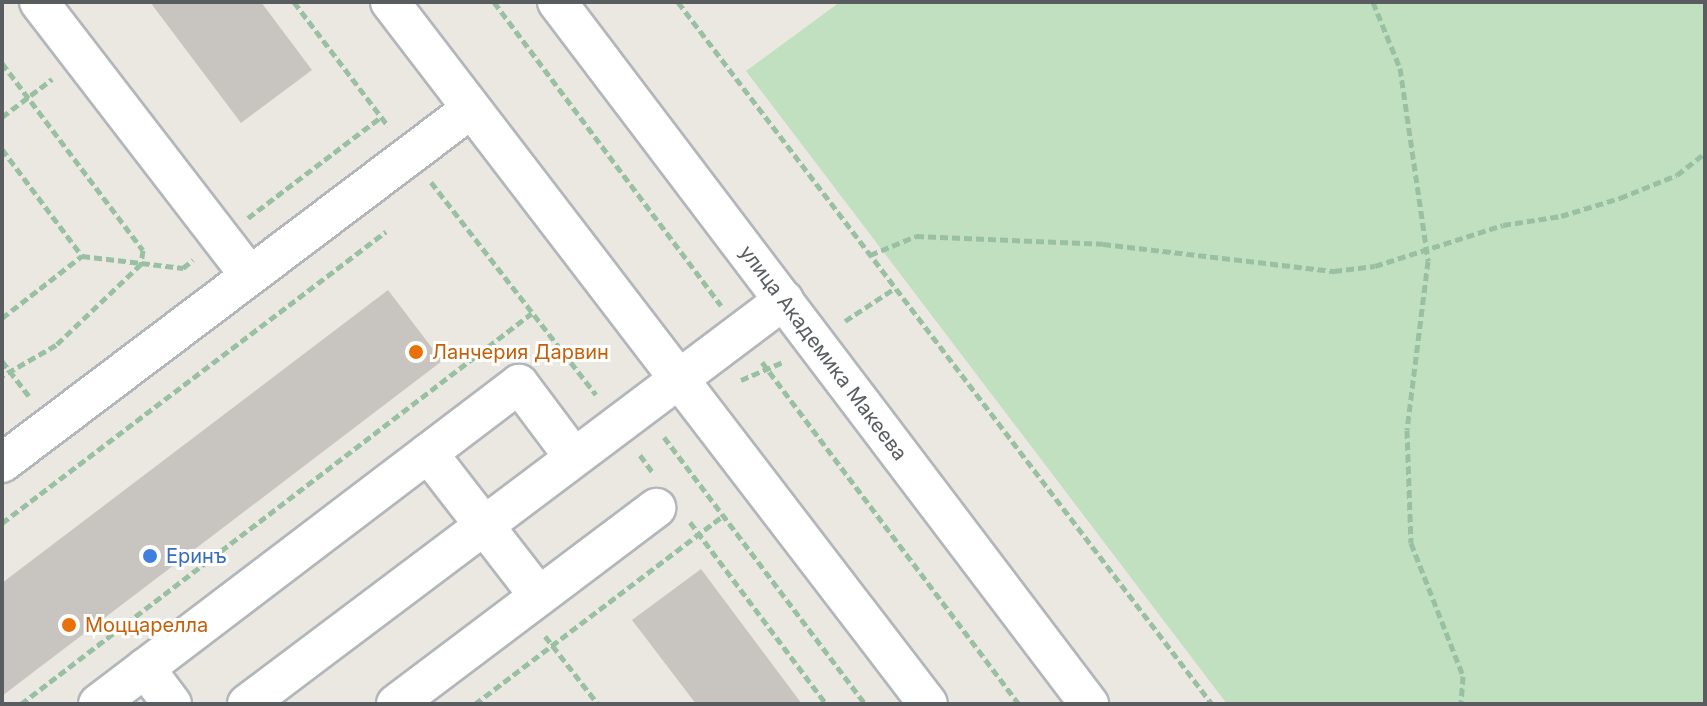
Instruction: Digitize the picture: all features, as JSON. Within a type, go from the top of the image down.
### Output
[{"type":"street","points":[[39,2],[249,275]]},
{"type":"street","points":[[390,2],[928,704]]},
{"type":"street","name":"улица Академика Макеева","points":[[557,2],[1089,704]]},
{"type":"street","points":[[2,463],[471,109]]},
{"type":"street","points":[[247,704],[482,524],[784,300]]},
{"type":"street","points":[[98,704],[519,384],[573,456]]},
{"type":"street","points":[[428,453],[539,596]]},
{"type":"street","points":[[396,704],[665,499]]},
{"type":"street","points":[[145,668],[172,704]]},
{"type":"path","points":[[294,2],[618,424],[665,499],[699,535],[826,704]]},
{"type":"path","points":[[678,2],[1212,704]]},
{"type":"path","points":[[1373,2],[1400,68],[1426,251],[1407,430],[1411,543],[1463,676],[1461,704]]},
{"type":"path","points":[[2,117],[81,56]]},
{"type":"path","points":[[2,63],[143,250],[141,264],[56,345],[2,376]]},
{"type":"path","points":[[2,149],[82,256]]},
{"type":"path","points":[[870,255],[916,236],[1103,244],[1334,271],[1426,251],[1503,225],[1561,216],[1620,198],[1677,175],[1705,153]]},
{"type":"path","points":[[2,523],[386,231]]},
{"type":"path","points":[[21,704],[532,313]]},
{"type":"path","points":[[2,361],[51,426]]},
{"type":"path","points":[[655,425],[865,704]]},
{"type":"path","points":[[475,704],[723,516]]},
{"type":"path","points":[[544,636],[598,704]]},
{"type":"green space","points":[[840,2],[1705,2],[1705,704],[1227,704],[746,71]]},
{"type":"building","points":[[150,2],[261,2],[312,70],[241,123]]},
{"type":"building","points":[[388,290],[442,361],[2,696],[2,583]]},
{"type":"building","points":[[701,569],[802,704],[696,704],[632,620]]},
{"type":"place","name":"Ланчерия Дарвин","points":[[416,352]]},
{"type":"place","name":"Еринъ","points":[[150,556]]},
{"type":"place","name":"Моццарелла","points":[[69,625]]}]
